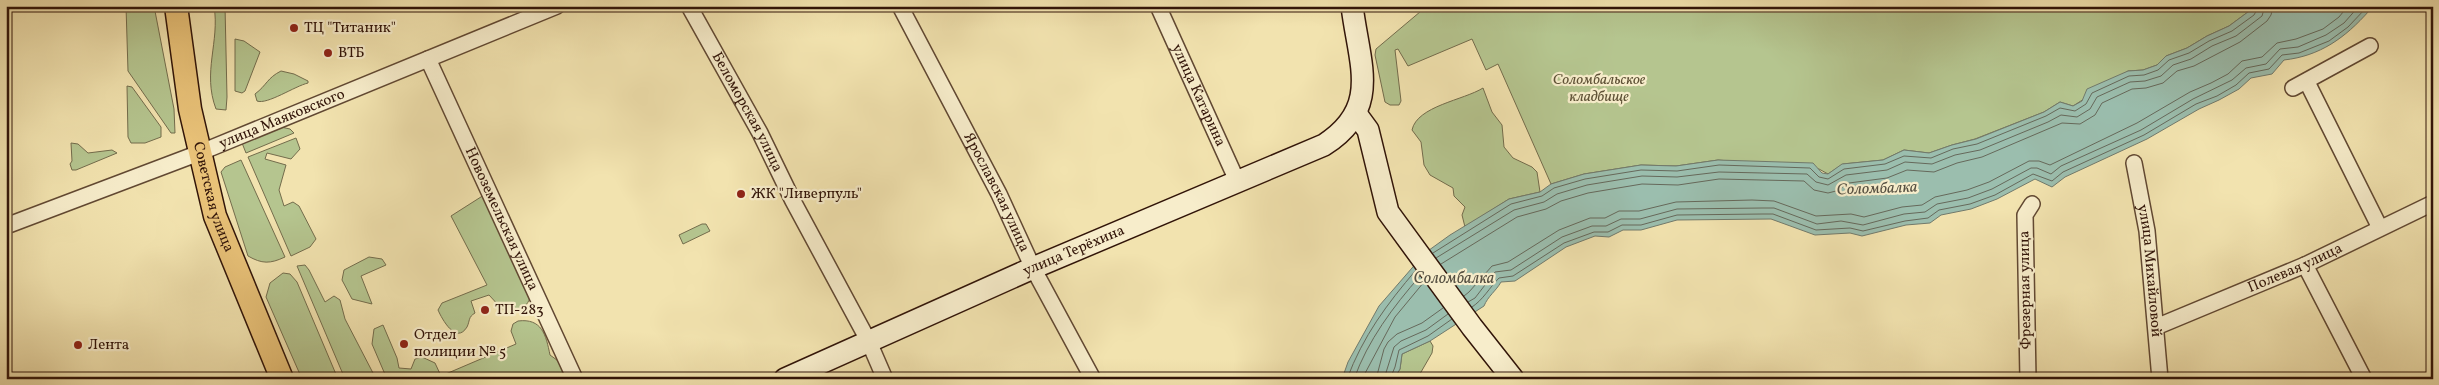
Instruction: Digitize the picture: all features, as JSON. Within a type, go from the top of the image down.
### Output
[{"type":"main road","name":"Советская улица","points":[[176,6],[199,153],[224,241],[282,379]]},
{"type":"main road","points":[[1352,6],[1362,77],[1361,103],[1357,115],[1368,130],[1385,205],[1399,229],[1513,379]]},
{"type":"main road","name":"улица Терёхина","points":[[785,379],[1034,268],[1324,145],[1342,134],[1357,115]]},
{"type":"street","name":"улица Маяковского","points":[[6,226],[199,153],[557,6]]},
{"type":"street","name":"Беломорская улица","points":[[689,6],[760,133],[797,210],[869,342],[885,379]]},
{"type":"street","name":"Ярославская улица","points":[[900,6],[999,194],[1034,268],[1094,379]]},
{"type":"street","name":"улица Катарина","points":[[1158,6],[1238,183]]},
{"type":"street","points":[[2292,88],[2307,82],[2370,46]]},
{"type":"street","name":"Новоземельская улица","points":[[428,59],[575,379]]},
{"type":"street","points":[[2307,82],[2380,228]]},
{"type":"street","name":"улица Михайловой","points":[[2134,162],[2147,230],[2160,379]]},
{"type":"street","name":"Полевая улица","points":[[2156,327],[2305,265],[2433,203]]},
{"type":"street","name":"Фрезерная улица","points":[[2028,379],[2025,215],[2032,204]]},
{"type":"street","points":[[2305,265],[2364,379]]},
{"type":"green space","points":[[126,6],[154,6],[174,109],[175,133],[171,133],[128,71]]},
{"type":"green space","points":[[214,6],[225,6],[226,110],[216,109],[212,95],[211,70],[215,32]]},
{"type":"green space","name":"Соломбальское кладбище","points":[[1427,6],[2256,6],[2229,26],[2187,48],[2166,56],[2157,65],[2143,70],[2128,71],[2073,106],[2060,102],[2044,112],[1975,139],[1929,153],[1904,150],[1883,160],[1843,164],[1828,174],[1819,169],[1718,160],[1676,166],[1641,165],[1584,174],[1551,184],[1498,64],[1486,70],[1472,39],[1408,66],[1398,49],[1395,50],[1401,101],[1399,105],[1390,105],[1385,102],[1375,55],[1376,49]]},
{"type":"green space","points":[[235,39],[244,41],[260,52],[245,91],[242,93],[235,91]]},
{"type":"green space","points":[[281,71],[294,74],[308,81],[308,83],[274,98],[257,101],[255,94],[273,76]]},
{"type":"green space","points":[[127,86],[132,87],[161,127],[161,137],[145,143],[131,143],[128,137]]},
{"type":"green space","points":[[1483,88],[1492,112],[1502,125],[1504,147],[1513,158],[1532,167],[1537,172],[1540,192],[1509,199],[1465,227],[1462,215],[1465,207],[1454,196],[1453,188],[1430,175],[1424,165],[1421,142],[1412,130],[1416,122],[1432,109]]},
{"type":"green space","points":[[281,127],[290,129],[294,133],[246,153],[242,143]]},
{"type":"green space","points":[[296,138],[300,149],[291,159],[267,153],[265,159],[286,165],[279,190],[284,206],[293,202],[299,206],[316,239],[310,247],[291,256],[248,157]]},
{"type":"green space","points":[[71,143],[78,144],[88,153],[112,150],[117,153],[72,170],[70,164],[72,161]]},
{"type":"green space","points":[[241,160],[285,257],[266,262],[258,261],[248,256],[221,172],[225,167]]},
{"type":"green space","points":[[484,195],[530,298],[525,306],[514,311],[501,308],[489,295],[471,301],[475,313],[470,318],[463,332],[458,333],[450,329],[440,314],[438,310],[442,303],[487,285],[451,216]]},
{"type":"green space","points":[[702,224],[706,224],[710,231],[683,244],[679,235]]},
{"type":"green space","points":[[369,257],[382,259],[386,265],[361,276],[372,304],[352,299],[342,280],[344,270]]},
{"type":"green space","points":[[305,265],[325,302],[334,296],[340,300],[345,319],[373,373],[373,379],[345,379],[297,266]]},
{"type":"green space","points":[[283,273],[290,274],[297,282],[338,379],[302,379],[266,297],[270,283]]},
{"type":"green space","points":[[518,321],[533,322],[542,329],[550,355],[561,363],[569,379],[387,379],[372,344],[374,329],[383,325],[397,358],[399,368],[411,369],[415,359],[422,357],[435,363],[441,376],[516,344],[511,331],[513,324]]},
{"type":"green space","points":[[1430,341],[1433,346],[1432,353],[1417,379],[1394,379],[1400,369],[1402,354]]},
{"type":"water","name":"Соломбалка","points":[[2256,6],[2399,6],[2390,11],[2369,11],[2351,29],[2331,44],[2309,54],[2284,60],[2272,74],[2251,78],[2239,89],[2219,100],[2199,109],[2147,139],[2065,177],[2052,187],[2035,179],[1997,199],[1971,209],[1941,215],[1930,223],[1906,225],[1862,236],[1850,233],[1815,235],[1771,219],[1677,220],[1641,230],[1623,230],[1609,237],[1595,236],[1566,247],[1515,281],[1501,282],[1484,306],[1430,341],[1402,354],[1400,369],[1394,379],[1342,379],[1348,362],[1379,306],[1425,253],[1450,235],[1509,199],[1540,192],[1551,184],[1584,174],[1641,165],[1676,166],[1718,160],[1813,163],[1822,173],[1828,174],[1842,164],[1883,160],[1904,150],[1929,153],[1976,139],[2044,112],[2060,102],[2073,106],[2082,101],[2087,89],[2128,71],[2143,70],[2157,65],[2166,56],[2187,48],[2229,26]]},
{"type":"place","name":"ТЦ \"Титаник\"","points":[[294,28]]},
{"type":"place","name":"ВТБ","points":[[328,53]]},
{"type":"place","name":"ЖК \"Ливерпуль\"","points":[[741,194]]},
{"type":"place","name":"ТП-283","points":[[485,310]]},
{"type":"place","name":"Отдел полиции № 5","points":[[404,344]]},
{"type":"place","name":"Лента","points":[[78,345]]}]
